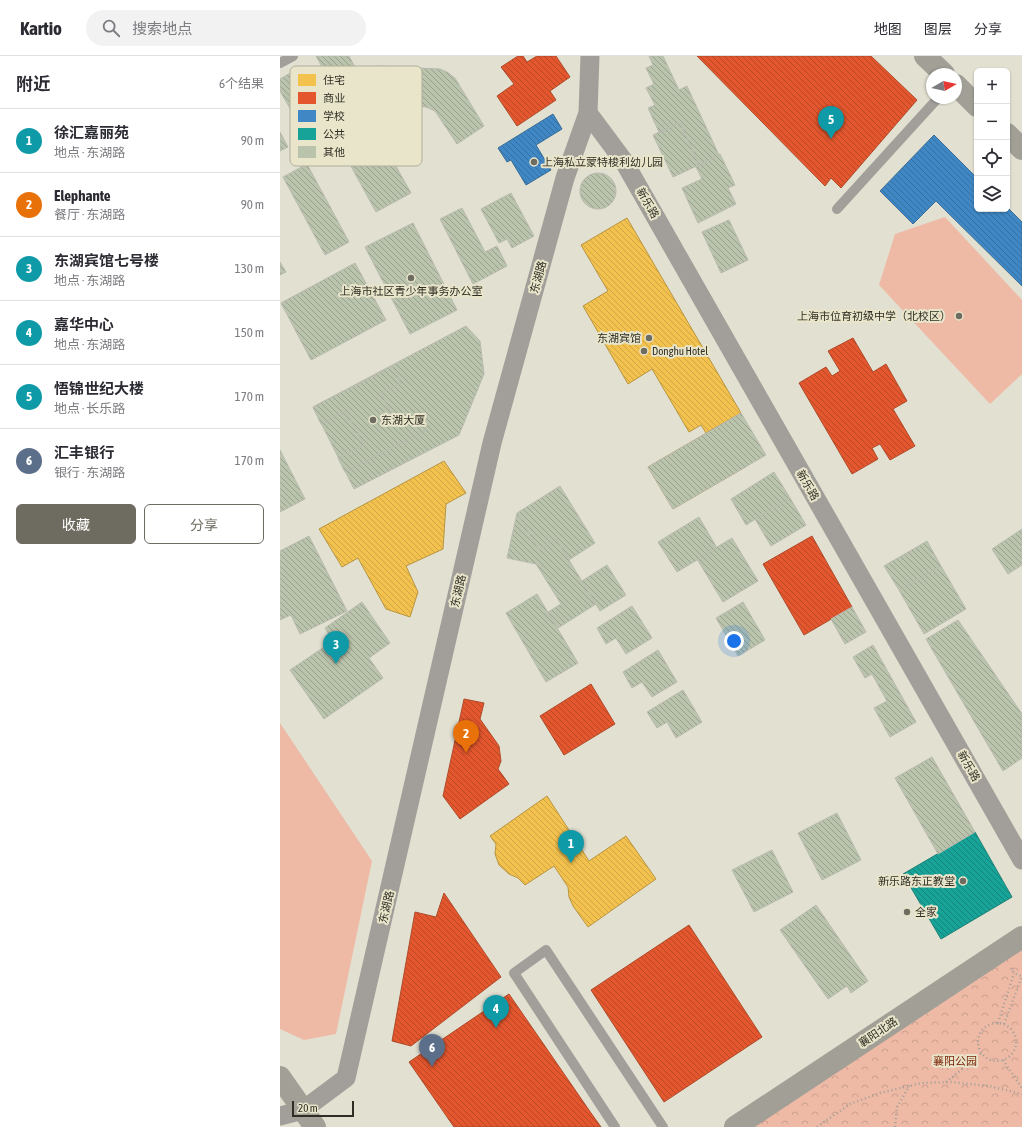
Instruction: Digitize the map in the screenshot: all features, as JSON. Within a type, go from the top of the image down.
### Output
[{"type":"street","name":"东湖路","points":[[309,1118],[346,1078],[492,443],[565,178],[588,113],[590,56]]},
{"type":"street","points":[[925,56],[938,68]]},
{"type":"street","points":[[962,91],[975,104]]},
{"type":"street","name":"新乐路","points":[[588,113],[623,160],[1022,860]]},
{"type":"street","points":[[1010,137],[1022,149]]},
{"type":"street","name":"襄阳北路","points":[[735,1127],[1022,937]]},
{"type":"street","points":[[280,1077],[309,1118]]},
{"type":"street","points":[[280,1116],[309,1118]]},
{"type":"lane","points":[[280,63],[293,56]]},
{"type":"lane","points":[[837,209],[933,104]]},
{"type":"lane","points":[[615,1127],[514,973],[546,950],[664,1127]]},
{"type":"path","points":[[998,1023],[1014,973]]},
{"type":"path","points":[[1004,1024],[1022,976]]},
{"type":"path","points":[[998,1023],[1004,1024],[1013,1033],[1015,1046],[1013,1052],[1009,1056],[1003,1060],[997,1061],[991,1060],[982,1053],[978,1042],[981,1031],[991,1024],[998,1023]]},
{"type":"path","points":[[946,1082],[982,1053]]},
{"type":"path","points":[[1003,1060],[1022,1088]]},
{"type":"path","points":[[817,1127],[850,1104],[910,1085],[922,1083],[946,1082],[990,1086],[1022,1094]]},
{"type":"path","points":[[896,1127],[897,1107],[910,1085]]},
{"type":"green space","points":[[945,217],[1022,300],[1022,374],[990,404],[879,285],[895,234]]},
{"type":"green space","points":[[280,723],[372,861],[336,1034],[304,1040],[280,1029]]},
{"type":"green space","name":"襄阳公园","points":[[1022,941],[1022,1127],[739,1127]]},
{"type":"building: 住宅","name":"东湖宾馆","points":[[627,218],[741,413],[706,433],[701,425],[689,432],[652,369],[628,384],[583,306],[608,291],[581,245]]},
{"type":"building: 住宅","points":[[722,424],[747,466],[673,509],[648,467]]},
{"type":"building: 住宅","points":[[444,461],[466,493],[446,504],[443,549],[406,566],[418,592],[410,617],[386,609],[358,558],[342,567],[319,529]]},
{"type":"building: 住宅","points":[[547,796],[589,861],[626,836],[656,879],[588,927],[573,906],[569,897],[568,887],[554,866],[525,885],[518,878],[509,874],[499,865],[495,854],[496,844],[490,836]]},
{"type":"building: 商业","points":[[518,56],[523,56],[527,62],[537,56],[556,56],[570,77],[550,91],[556,100],[517,126],[497,96],[514,84],[501,67]]},
{"type":"building: 商业","points":[[697,56],[871,56],[917,100],[841,188],[831,178],[825,186]]},
{"type":"building: 商业","points":[[853,338],[873,372],[886,364],[907,401],[893,409],[915,446],[890,460],[880,444],[872,448],[878,459],[852,474],[799,383],[826,367],[832,376],[840,371],[828,351]]},
{"type":"building: 商业","points":[[812,536],[852,607],[804,635],[763,564]]},
{"type":"building: 商业","points":[[591,684],[615,724],[564,755],[540,716]]},
{"type":"building: 商业","points":[[464,699],[484,703],[480,719],[499,746],[501,761],[498,769],[509,784],[460,819],[443,796]]},
{"type":"building: 商业","points":[[444,893],[501,977],[411,1046],[392,1041],[415,912],[436,917]]},
{"type":"building: 商业","points":[[689,925],[762,1037],[664,1102],[591,990]]},
{"type":"building: 商业","points":[[509,994],[601,1127],[454,1127],[409,1062]]},
{"type":"building: 学校","points":[[553,114],[562,129],[536,145],[551,170],[526,185],[511,160],[507,162],[498,148]]},
{"type":"building: 学校","points":[[934,135],[974,175],[974,212],[1010,212],[1010,210],[1022,222],[1022,286],[936,201],[913,224],[880,191]]},
{"type":"building: 公共","name":"新乐路东正教堂","points":[[975,832],[1012,897],[941,939],[903,874]]},
{"type":"building: 其他","points":[[316,56],[349,56],[354,66],[322,66]]},
{"type":"building: 其他","points":[[649,56],[663,56],[679,90],[687,86],[719,155],[699,165],[680,123],[659,132],[648,108],[655,105],[646,88],[654,84],[646,68],[653,65]]},
{"type":"building: 其他","points":[[422,68],[440,69],[455,78],[484,126],[457,144],[435,111],[422,107]]},
{"type":"building: 其他","points":[[290,73],[290,108],[280,91],[280,79]]},
{"type":"building: 其他","points":[[680,123],[699,165],[673,177],[653,135]]},
{"type":"building: 其他","points":[[280,132],[288,147],[280,151]]},
{"type":"building: 其他","points":[[720,154],[735,185],[728,188],[736,204],[698,223],[682,188],[702,179],[696,167]]},
{"type":"building: 其他","points":[[303,166],[308,166],[349,242],[325,255],[283,177]]},
{"type":"building: 其他","points":[[351,166],[396,166],[411,193],[376,212]]},
{"type":"building: 其他","points":[[602,173],[611,178],[615,184],[615,198],[611,204],[602,209],[594,209],[585,204],[581,198],[580,187],[585,178],[591,174]]},
{"type":"building: 其他","points":[[511,193],[534,236],[512,248],[507,239],[499,243],[481,209]]},
{"type":"building: 其他","points":[[462,208],[485,252],[497,246],[507,266],[473,284],[440,219]]},
{"type":"building: 其他","points":[[729,220],[748,260],[721,273],[702,232]]},
{"type":"building: 其他","name":"上海市社区青少年事务办公室","points":[[413,223],[457,310],[410,334],[365,247]]},
{"type":"building: 其他","points":[[280,262],[286,272],[280,275]]},
{"type":"building: 其他","points":[[355,263],[386,320],[311,360],[281,303]]},
{"type":"building: 其他","points":[[466,326],[480,341],[484,374],[459,435],[354,489],[313,407]]},
{"type":"building: 其他","name":"东湖大厦","points":[[392,366],[401,383],[381,393],[398,426],[419,416],[426,430],[345,472],[338,458],[364,445],[346,411],[321,424],[313,407]]},
{"type":"building: 其他","points":[[741,413],[766,455],[673,509],[648,467]]},
{"type":"building: 其他","points":[[280,450],[305,499],[280,512]]},
{"type":"building: 其他","points":[[774,472],[790,498],[746,525],[731,499]]},
{"type":"building: 其他","points":[[560,486],[595,543],[569,560],[556,539],[539,550],[517,513]]},
{"type":"building: 其他","points":[[790,498],[806,525],[771,546],[755,519]]},
{"type":"building: 其他","points":[[517,513],[539,550],[556,539],[596,604],[558,628],[548,612],[561,604],[536,564],[507,558]]},
{"type":"building: 其他","points":[[699,517],[717,548],[677,572],[658,542]]},
{"type":"building: 其他","points":[[1022,529],[1022,565],[1008,574],[992,549]]},
{"type":"building: 其他","points":[[309,536],[347,611],[300,634],[291,615],[280,620],[280,551]]},
{"type":"building: 其他","points":[[732,538],[758,581],[723,602],[697,559]]},
{"type":"building: 其他","points":[[927,541],[941,566],[899,590],[884,566]]},
{"type":"building: 其他","points":[[607,565],[626,595],[600,611],[582,581]]},
{"type":"building: 其他","points":[[941,566],[966,609],[924,634],[899,590]]},
{"type":"building: 其他","points":[[537,594],[578,663],[546,682],[506,613]]},
{"type":"building: 其他","points":[[362,602],[390,643],[369,658],[383,678],[324,719],[290,670],[333,641],[325,628]]},
{"type":"building: 其他","points":[[743,602],[765,640],[738,656],[716,618]]},
{"type":"building: 其他","points":[[632,606],[652,638],[626,654],[616,638],[606,644],[597,628]]},
{"type":"building: 其他","points":[[852,607],[866,632],[845,644],[831,619]]},
{"type":"building: 其他","points":[[958,620],[1022,714],[1022,758],[1003,771],[926,639]]},
{"type":"building: 其他","points":[[873,645],[916,722],[890,737],[874,708],[887,701],[872,674],[865,678],[853,657]]},
{"type":"building: 其他","points":[[658,650],[677,682],[652,697],[642,682],[632,688],[623,672]]},
{"type":"building: 其他","points":[[683,690],[702,722],[676,738],[667,722],[657,728],[647,712]]},
{"type":"building: 其他","points":[[932,757],[975,832],[938,854],[895,778]]},
{"type":"building: 其他","points":[[837,813],[861,860],[822,880],[798,833]]},
{"type":"building: 其他","points":[[772,850],[793,892],[754,912],[732,870]]},
{"type":"building: 其他","points":[[816,905],[868,981],[851,993],[847,986],[828,999],[780,930]]},
{"type":"place","name":"悟锦世纪大楼","points":[[831,139]]},
{"type":"place","name":"上海私立蒙特梭利幼儿园","points":[[534,162]]},
{"type":"place","name":"上海市社区青少年事务办公室","points":[[411,278]]},
{"type":"place","name":"上海市位育初级中学（北校区）","points":[[959,316]]},
{"type":"place","name":"东湖宾馆","points":[[649,338]]},
{"type":"place","name":"Donghu Hotel","points":[[644,351]]},
{"type":"place","name":"东湖大厦","points":[[373,420]]},
{"type":"place","name":"东湖宾馆七号楼","points":[[336,664]]},
{"type":"place","name":"Elephante","points":[[466,753]]},
{"type":"place","name":"徐汇嘉丽苑","points":[[571,863]]},
{"type":"place","name":"新乐路东正教堂","points":[[963,881]]},
{"type":"place","name":"全家","points":[[907,912]]},
{"type":"place","name":"嘉华中心","points":[[496,1028]]},
{"type":"place","name":"汇丰银行","points":[[432,1067]]}]
